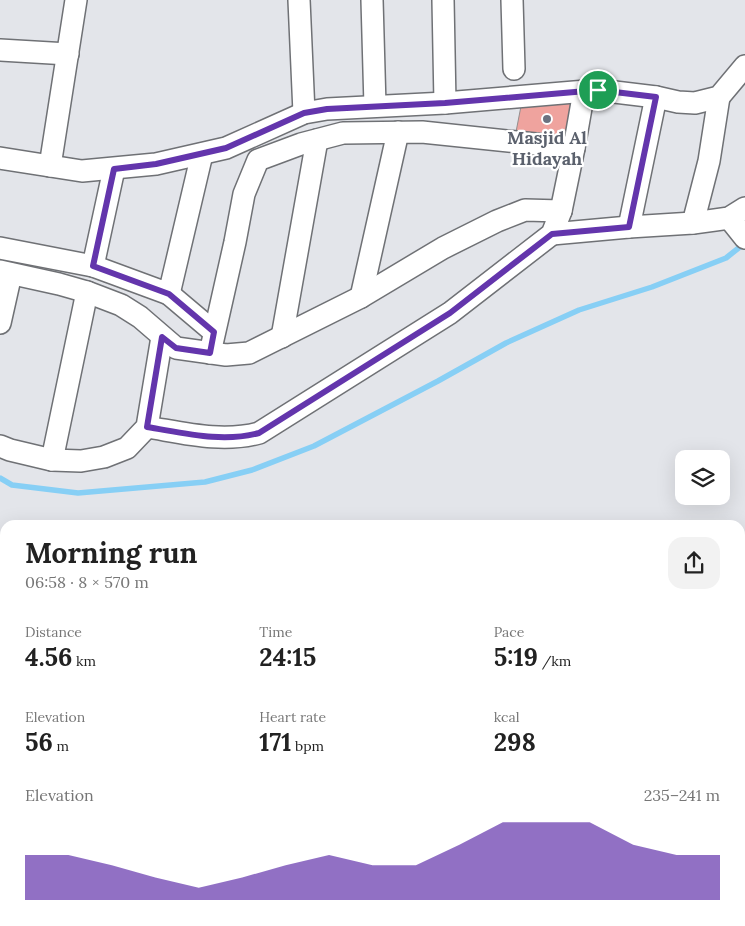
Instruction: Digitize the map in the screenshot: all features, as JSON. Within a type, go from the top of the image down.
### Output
[{"type":"street","points":[[50,166],[76,0]]},
{"type":"street","points":[[299,0],[304,113]]},
{"type":"street","points":[[372,0],[375,106]]},
{"type":"street","points":[[443,0],[445,103]]},
{"type":"street","points":[[512,0],[514,69]]},
{"type":"street","points":[[0,50],[68,54]]},
{"type":"street","points":[[694,223],[710,161],[719,97],[745,66]]},
{"type":"street","points":[[0,158],[82,171],[156,164],[226,148],[304,113],[327,109],[445,103],[598,90],[695,103],[719,97]]},
{"type":"street","points":[[147,427],[216,438],[242,438],[259,433],[450,313],[552,234],[561,211],[584,91]]},
{"type":"street","points":[[629,227],[656,97]]},
{"type":"street","points":[[210,353],[244,194],[258,160],[301,144],[343,133],[398,132],[449,134],[574,148]]},
{"type":"street","points":[[361,297],[398,132]]},
{"type":"street","points":[[282,337],[317,140]]},
{"type":"street","points":[[169,294],[202,154]]},
{"type":"street","points":[[93,266],[114,169]]},
{"type":"street","points":[[0,323],[6,272],[87,292],[121,305],[140,317],[176,348],[226,355],[249,353],[361,297],[444,248],[497,221],[525,210],[561,211]]},
{"type":"street","points":[[552,234],[694,223],[739,223]]},
{"type":"street","points":[[0,248],[93,266],[169,294],[214,332]]},
{"type":"street","points":[[52,460],[87,292]]},
{"type":"street","points":[[0,446],[52,460],[81,461],[114,454],[127,448],[147,427],[162,337]]},
{"type":"building","name":"Masjid Al Hidayah","points":[[522,101],[578,101],[570,143],[515,137]]},
{"type":"waterway","points":[[0,478],[12,485],[78,493],[205,482],[252,470],[314,446],[506,343],[579,310],[652,287],[726,258],[745,243]]},
{"type":"place","name":"Masjid Al Hidayah","points":[[547,119]]},
{"type":"route","points":[[598,90],[656,97],[629,227],[552,234],[450,313],[340,384],[259,433],[242,438],[216,438],[147,427],[162,337],[176,348],[210,353],[214,332],[169,294],[93,266],[114,169],[156,164],[226,148],[304,113],[327,109],[445,103],[598,90]]}]
